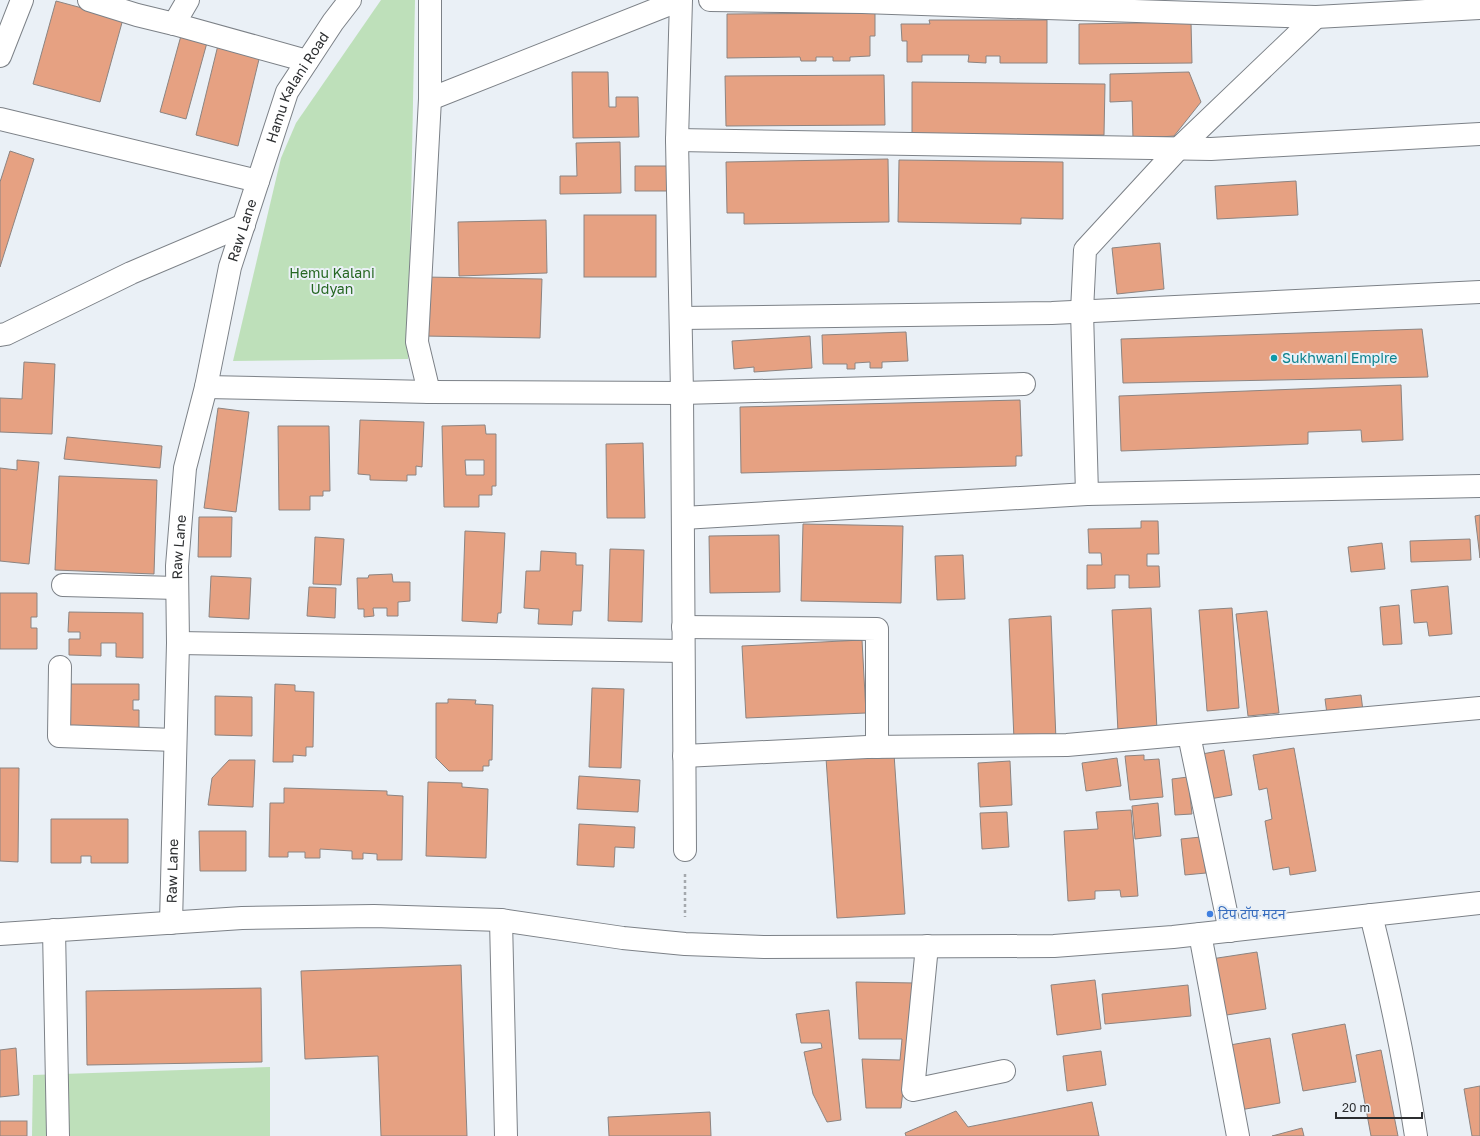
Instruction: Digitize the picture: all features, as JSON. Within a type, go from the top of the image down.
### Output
[{"type":"street","points":[[0,56],[22,0]]},
{"type":"street","points":[[89,0],[137,15],[307,61]]},
{"type":"street","points":[[174,24],[188,0]]},
{"type":"street","name":"Hamu Kalani Road","points":[[258,181],[287,92],[333,22],[350,0]]},
{"type":"street","points":[[428,392],[416,342],[430,99],[430,0]]},
{"type":"street","points":[[430,99],[681,0],[677,140],[682,393],[685,850]]},
{"type":"street","points":[[710,0],[870,2],[1316,17],[1480,8]]},
{"type":"street","points":[[1087,494],[1082,311],[1085,250],[1178,149],[1316,17]]},
{"type":"street","points":[[0,119],[258,181]]},
{"type":"street","points":[[677,140],[1051,145],[1178,149],[1480,134]]},
{"type":"street","name":"Raw Lane","points":[[171,923],[178,643],[177,566],[185,468],[206,387],[230,267],[258,181]]},
{"type":"street","points":[[0,335],[6,334],[131,273],[244,225]]},
{"type":"street","points":[[681,318],[1052,313],[1480,292]]},
{"type":"street","points":[[206,387],[428,392],[682,393],[1024,384]]},
{"type":"street","points":[[683,518],[1087,494],[1480,486]]},
{"type":"street","points":[[63,585],[177,588]]},
{"type":"street","points":[[683,628],[877,629],[877,746]]},
{"type":"street","points":[[178,643],[517,647],[683,651]]},
{"type":"street","points":[[60,667],[59,736],[175,740]]},
{"type":"street","points":[[684,756],[877,746],[1067,745],[1480,708]]},
{"type":"street","points":[[1189,735],[1230,931]]},
{"type":"street","points":[[0,934],[242,918],[374,916],[501,920],[623,938],[685,944],[764,947],[1054,946],[1230,931],[1480,903]]},
{"type":"street","points":[[1371,915],[1381,954],[1416,1136]]},
{"type":"street","points":[[501,920],[506,1136]]},
{"type":"street","points":[[54,930],[58,1136]]},
{"type":"street","points":[[1200,934],[1238,1136]]},
{"type":"street","points":[[927,946],[913,1090],[1004,1071]]},
{"type":"path","points":[[685,850],[685,944]]},
{"type":"green space","name":"Hemu Kalani Udyan","points":[[381,0],[415,0],[408,359],[233,361],[281,158],[296,123]]},
{"type":"green space","points":[[270,1067],[270,1136],[32,1136],[33,1075]]},
{"type":"building","points":[[56,1],[123,19],[100,102],[33,84]]},
{"type":"building","points":[[875,13],[875,36],[870,36],[870,56],[850,57],[850,61],[833,61],[833,57],[816,57],[816,61],[801,61],[800,57],[727,58],[727,14]]},
{"type":"building","points":[[929,20],[1047,20],[1047,63],[1000,63],[1000,56],[986,56],[986,63],[968,62],[969,55],[922,55],[922,62],[907,62],[907,41],[902,41],[901,24],[930,24]]},
{"type":"building","points":[[1191,22],[1192,63],[1079,64],[1079,24]]},
{"type":"building","points":[[182,32],[208,39],[186,119],[160,112]]},
{"type":"building","points":[[219,41],[261,51],[238,146],[196,135]]},
{"type":"building","points":[[572,72],[608,72],[609,107],[616,107],[616,97],[638,97],[639,137],[573,138]]},
{"type":"building","points":[[1189,72],[1201,102],[1174,136],[1133,139],[1132,101],[1110,102],[1110,74]]},
{"type":"building","points":[[884,75],[885,125],[726,126],[725,76]]},
{"type":"building","points":[[912,82],[1105,84],[1104,135],[912,134]]},
{"type":"building","points":[[620,142],[621,193],[560,194],[560,176],[577,176],[576,143]]},
{"type":"building","points":[[10,151],[34,159],[0,267],[0,182]]},
{"type":"building","points":[[888,159],[889,222],[744,224],[744,213],[727,213],[726,162]]},
{"type":"building","points":[[899,160],[1063,162],[1063,219],[1021,218],[1021,224],[898,222]]},
{"type":"building","points":[[635,166],[668,166],[669,191],[635,191]]},
{"type":"building","points":[[1296,181],[1298,215],[1217,219],[1215,186]]},
{"type":"building","points":[[584,215],[656,215],[656,277],[584,277]]},
{"type":"building","points":[[546,220],[547,273],[459,276],[458,222]]},
{"type":"building","points":[[1160,243],[1164,289],[1117,294],[1112,248]]},
{"type":"building","points":[[424,277],[542,279],[540,338],[423,336]]},
{"type":"building","name":"Sukhwani Empire","points":[[1422,329],[1428,377],[1123,383],[1121,339]]},
{"type":"building","points":[[906,332],[908,361],[882,362],[882,368],[870,368],[870,362],[855,363],[855,369],[847,369],[847,364],[823,364],[822,335]]},
{"type":"building","points":[[810,336],[812,368],[754,372],[754,367],[734,369],[732,341]]},
{"type":"building","points":[[24,362],[55,364],[52,434],[0,432],[0,398],[22,399]]},
{"type":"building","points":[[1401,385],[1403,440],[1362,442],[1361,430],[1308,432],[1308,444],[1121,451],[1119,396]]},
{"type":"building","points":[[1020,400],[1022,456],[1016,456],[1016,466],[741,473],[740,407]]},
{"type":"building","points":[[218,408],[249,412],[236,512],[204,508]]},
{"type":"building","points":[[360,420],[424,422],[422,467],[416,466],[416,475],[407,475],[407,481],[370,480],[370,475],[358,474]]},
{"type":"building","points":[[485,425],[486,434],[496,434],[496,486],[492,486],[492,495],[479,495],[479,507],[444,507],[442,426]],"holes":[[[465,460],[484,460],[484,475],[466,475]]]},
{"type":"building","points":[[278,426],[329,426],[330,491],[323,491],[323,496],[310,496],[310,510],[279,510]]},
{"type":"building","points":[[67,437],[162,446],[160,468],[64,459]]},
{"type":"building","points":[[643,443],[645,518],[607,518],[606,444]]},
{"type":"building","points":[[17,460],[39,462],[29,564],[0,561],[0,468],[17,470]]},
{"type":"building","points":[[59,476],[157,480],[154,574],[55,570]]},
{"type":"building","points":[[1480,515],[1480,558],[1475,516]]},
{"type":"building","points":[[199,517],[232,517],[231,557],[198,557]]},
{"type":"building","points":[[1141,521],[1158,521],[1159,554],[1147,554],[1147,566],[1159,566],[1160,587],[1129,588],[1129,575],[1115,575],[1115,588],[1087,589],[1087,565],[1102,565],[1101,553],[1089,553],[1088,529],[1141,528]]},
{"type":"building","points":[[803,524],[903,526],[901,603],[801,601]]},
{"type":"building","points":[[465,531],[505,533],[501,613],[498,613],[497,623],[462,621]]},
{"type":"building","points":[[779,535],[780,592],[710,593],[709,536]]},
{"type":"building","points":[[315,537],[344,539],[341,585],[313,584]]},
{"type":"building","points":[[1470,539],[1471,560],[1411,562],[1410,541]]},
{"type":"building","points":[[1382,543],[1385,569],[1351,572],[1348,547]]},
{"type":"building","points":[[610,549],[644,550],[642,622],[608,621]]},
{"type":"building","points":[[541,551],[576,553],[576,565],[583,565],[581,611],[573,611],[572,625],[538,624],[539,609],[524,608],[526,571],[540,571]]},
{"type":"building","points":[[963,555],[965,599],[937,600],[935,556]]},
{"type":"building","points":[[392,574],[393,582],[410,582],[410,601],[398,602],[398,616],[387,616],[387,608],[373,608],[374,616],[364,617],[364,609],[358,609],[357,578],[368,578],[369,575]]},
{"type":"building","points":[[211,576],[251,578],[249,619],[209,617]]},
{"type":"building","points":[[1448,586],[1452,634],[1429,636],[1427,622],[1414,623],[1411,590]]},
{"type":"building","points":[[309,587],[336,588],[335,618],[307,616]]},
{"type":"building","points":[[0,593],[37,593],[37,617],[31,617],[31,628],[37,628],[37,649],[0,649]]},
{"type":"building","points":[[1399,605],[1402,644],[1383,645],[1380,607]]},
{"type":"building","points":[[1151,608],[1157,730],[1118,732],[1112,610]]},
{"type":"building","points":[[1232,608],[1239,708],[1207,711],[1199,610]]},
{"type":"building","points":[[1267,611],[1279,713],[1248,716],[1236,614]]},
{"type":"building","points":[[69,612],[143,613],[143,658],[116,657],[116,643],[101,643],[101,656],[69,655],[69,639],[80,639],[80,632],[68,632]]},
{"type":"building","points":[[1051,616],[1056,740],[1014,740],[1009,619]]},
{"type":"building","points":[[862,640],[866,713],[746,718],[742,646]]},
{"type":"building","points":[[71,684],[139,684],[139,700],[133,700],[133,710],[139,710],[139,728],[69,729]]},
{"type":"building","points":[[275,684],[295,685],[295,691],[314,692],[313,747],[306,747],[306,756],[293,755],[293,762],[273,762]]},
{"type":"building","points":[[592,688],[624,689],[621,768],[589,767]]},
{"type":"building","points":[[1361,695],[1363,711],[1327,714],[1325,699]]},
{"type":"building","points":[[215,696],[252,697],[252,736],[215,735]]},
{"type":"building","points":[[448,699],[476,700],[475,704],[493,705],[492,760],[489,760],[489,766],[483,766],[483,771],[449,771],[436,758],[436,703],[448,703]]},
{"type":"building","points":[[1294,748],[1316,871],[1290,875],[1289,867],[1273,870],[1265,821],[1272,819],[1267,788],[1259,790],[1253,755]]},
{"type":"building","points":[[1224,750],[1232,795],[1210,799],[1202,754]]},
{"type":"building","points":[[894,754],[905,914],[837,918],[826,758]]},
{"type":"building","points":[[1144,755],[1144,760],[1159,759],[1163,797],[1130,800],[1125,756]]},
{"type":"building","points":[[1117,758],[1121,786],[1086,791],[1082,763]]},
{"type":"building","points":[[229,760],[255,760],[253,807],[208,805],[212,778]]},
{"type":"building","points":[[1010,761],[1012,805],[980,807],[978,763]]},
{"type":"building","points":[[0,768],[19,768],[18,862],[0,861]]},
{"type":"building","points":[[579,776],[640,780],[638,812],[577,809]]},
{"type":"building","points":[[1188,777],[1192,814],[1175,815],[1172,779]]},
{"type":"building","points":[[428,782],[462,783],[462,787],[488,789],[486,858],[426,856]]},
{"type":"building","points":[[284,788],[387,791],[387,795],[403,796],[402,860],[377,860],[377,854],[363,853],[363,859],[352,859],[352,851],[320,849],[320,858],[305,858],[305,852],[288,852],[288,857],[269,857],[270,803],[284,803]]},
{"type":"building","points":[[1158,803],[1161,836],[1135,839],[1132,806]]},
{"type":"building","points":[[1131,810],[1138,896],[1121,897],[1120,890],[1095,891],[1095,899],[1068,901],[1064,831],[1098,829],[1096,812]]},
{"type":"building","points":[[1007,812],[1009,847],[982,849],[980,813]]},
{"type":"building","points":[[51,819],[128,819],[128,863],[91,863],[91,856],[81,856],[81,863],[51,863]]},
{"type":"building","points":[[579,824],[635,827],[634,848],[615,847],[614,867],[577,865]]},
{"type":"building","points":[[199,831],[246,831],[246,871],[200,871]]},
{"type":"building","points":[[1201,837],[1206,873],[1185,875],[1181,839]]},
{"type":"building","points":[[1257,952],[1266,1009],[1220,1016],[1211,959]]},
{"type":"building","points":[[461,965],[467,1136],[381,1136],[378,1056],[305,1059],[301,971]]},
{"type":"building","points":[[1095,980],[1101,1029],[1057,1035],[1051,985]]},
{"type":"building","points":[[856,982],[915,983],[901,1108],[866,1108],[862,1059],[900,1060],[902,1039],[859,1039]]},
{"type":"building","points":[[1188,985],[1191,1016],[1105,1024],[1102,994]]},
{"type":"building","points":[[261,988],[262,1062],[87,1065],[86,991]]},
{"type":"building","points":[[829,1010],[841,1120],[827,1122],[813,1094],[804,1052],[822,1048],[821,1043],[801,1043],[796,1014]]},
{"type":"building","points":[[1345,1024],[1356,1082],[1303,1091],[1292,1034]]},
{"type":"building","points":[[1270,1038],[1280,1103],[1240,1110],[1230,1045]]},
{"type":"building","points":[[16,1048],[19,1095],[0,1097],[0,1050]]},
{"type":"building","points":[[1381,1050],[1398,1136],[1371,1136],[1356,1055]]},
{"type":"building","points":[[1101,1051],[1106,1085],[1067,1091],[1063,1056]]},
{"type":"building","points":[[1480,1086],[1480,1136],[1472,1136],[1464,1089]]},
{"type":"building","points":[[1092,1102],[1099,1136],[906,1136],[905,1133],[956,1111],[968,1127]]},
{"type":"building","points":[[710,1112],[711,1136],[609,1136],[608,1117]]},
{"type":"building","points":[[0,1121],[27,1121],[27,1136],[0,1136]]},
{"type":"building","points":[[1302,1128],[1304,1136],[1272,1136]]},
{"type":"place","name":"Sukhwani Empire","points":[[1274,358]]},
{"type":"place","name":"टिप टॉप मटन","points":[[1210,914]]}]
